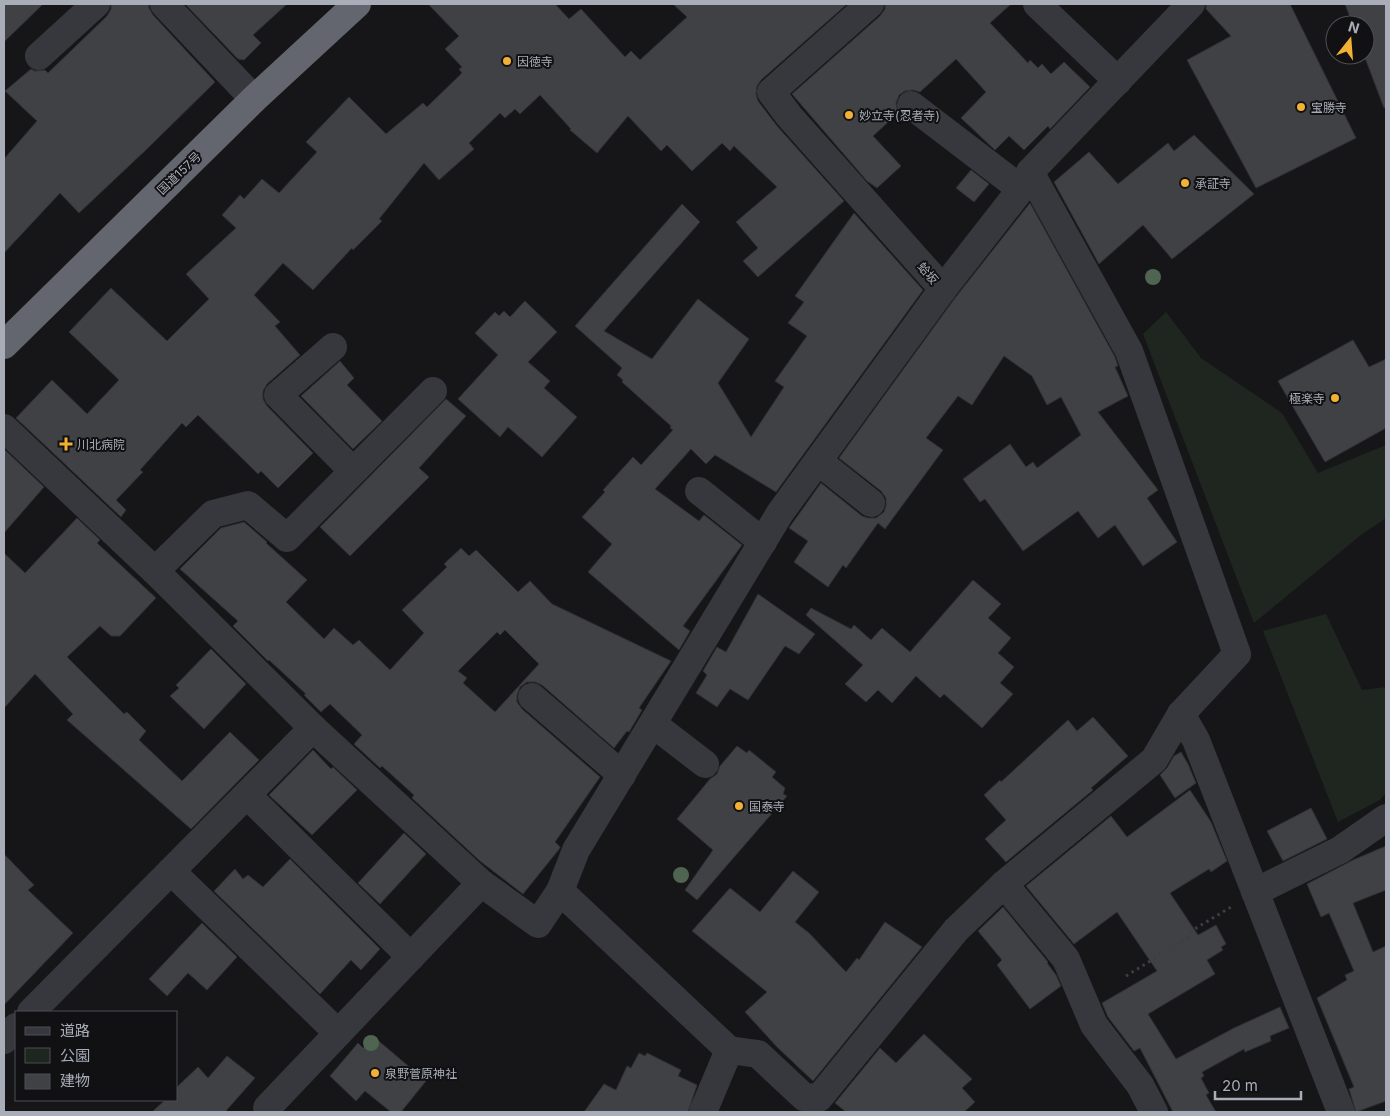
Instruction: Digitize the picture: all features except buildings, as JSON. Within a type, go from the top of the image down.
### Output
[{"type":"highway","name":"国道157号","points":[[4,345],[254,99],[357,4]]},
{"type":"street","points":[[39,56],[96,4]]},
{"type":"street","points":[[166,4],[254,99]]},
{"type":"street","name":"蛤坂","points":[[870,4],[771,92],[795,123],[942,289],[1025,181],[1191,4]]},
{"type":"street","points":[[1037,4],[1118,81]]},
{"type":"street","points":[[560,891],[729,1050],[758,1054],[804,1097],[819,1098],[956,930],[1004,884],[1154,760],[1181,714],[1237,654],[1129,350],[1025,181],[912,105]]},
{"type":"street","points":[[4,428],[155,571],[313,728],[481,883],[538,924],[560,891],[576,850],[780,514],[942,289]]},
{"type":"street","points":[[333,347],[278,395],[353,471]]},
{"type":"street","points":[[155,571],[213,514],[248,505],[287,538],[433,392]]},
{"type":"street","points":[[818,461],[871,503]]},
{"type":"street","points":[[699,491],[763,542]]},
{"type":"street","points":[[532,696],[622,775]]},
{"type":"street","points":[[1181,714],[1196,740],[1341,1112]]},
{"type":"street","points":[[652,724],[706,764]]},
{"type":"street","points":[[32,1011],[313,728]]},
{"type":"street","points":[[247,794],[411,957]]},
{"type":"street","points":[[1255,892],[1340,850],[1386,818]]},
{"type":"street","points":[[171,871],[338,1034]]},
{"type":"street","points":[[267,1108],[481,883]]},
{"type":"street","points":[[1004,884],[1066,959],[1094,1025],[1140,1086],[1154,1112]]},
{"type":"street","points":[[4,1040],[15,1028]]},
{"type":"street","points":[[703,1112],[729,1050]]},
{"type":"path","points":[[1126,976],[1186,939],[1193,930],[1255,892]]},
{"type":"green space","points":[[1166,312],[1201,358],[1282,413],[1318,473],[1386,445],[1386,518],[1361,535],[1254,623],[1143,334]]},
{"type":"green space","points":[[1326,614],[1362,690],[1386,687],[1386,793],[1380,800],[1338,822],[1263,631]]},
{"type":"place","name":"因徳寺","points":[[507,61]]},
{"type":"place","name":"宝勝寺","points":[[1301,107]]},
{"type":"place","name":"妙立寺(忍者寺)","points":[[849,115]]},
{"type":"place","name":"承証寺","points":[[1185,183]]},
{"type":"place","name":"極楽寺","points":[[1335,398]]},
{"type":"place","name":"川北病院","points":[[66,444]]},
{"type":"place","name":"国泰寺","points":[[739,806]]},
{"type":"place","name":"泉野菅原神社","points":[[375,1073]]}]
